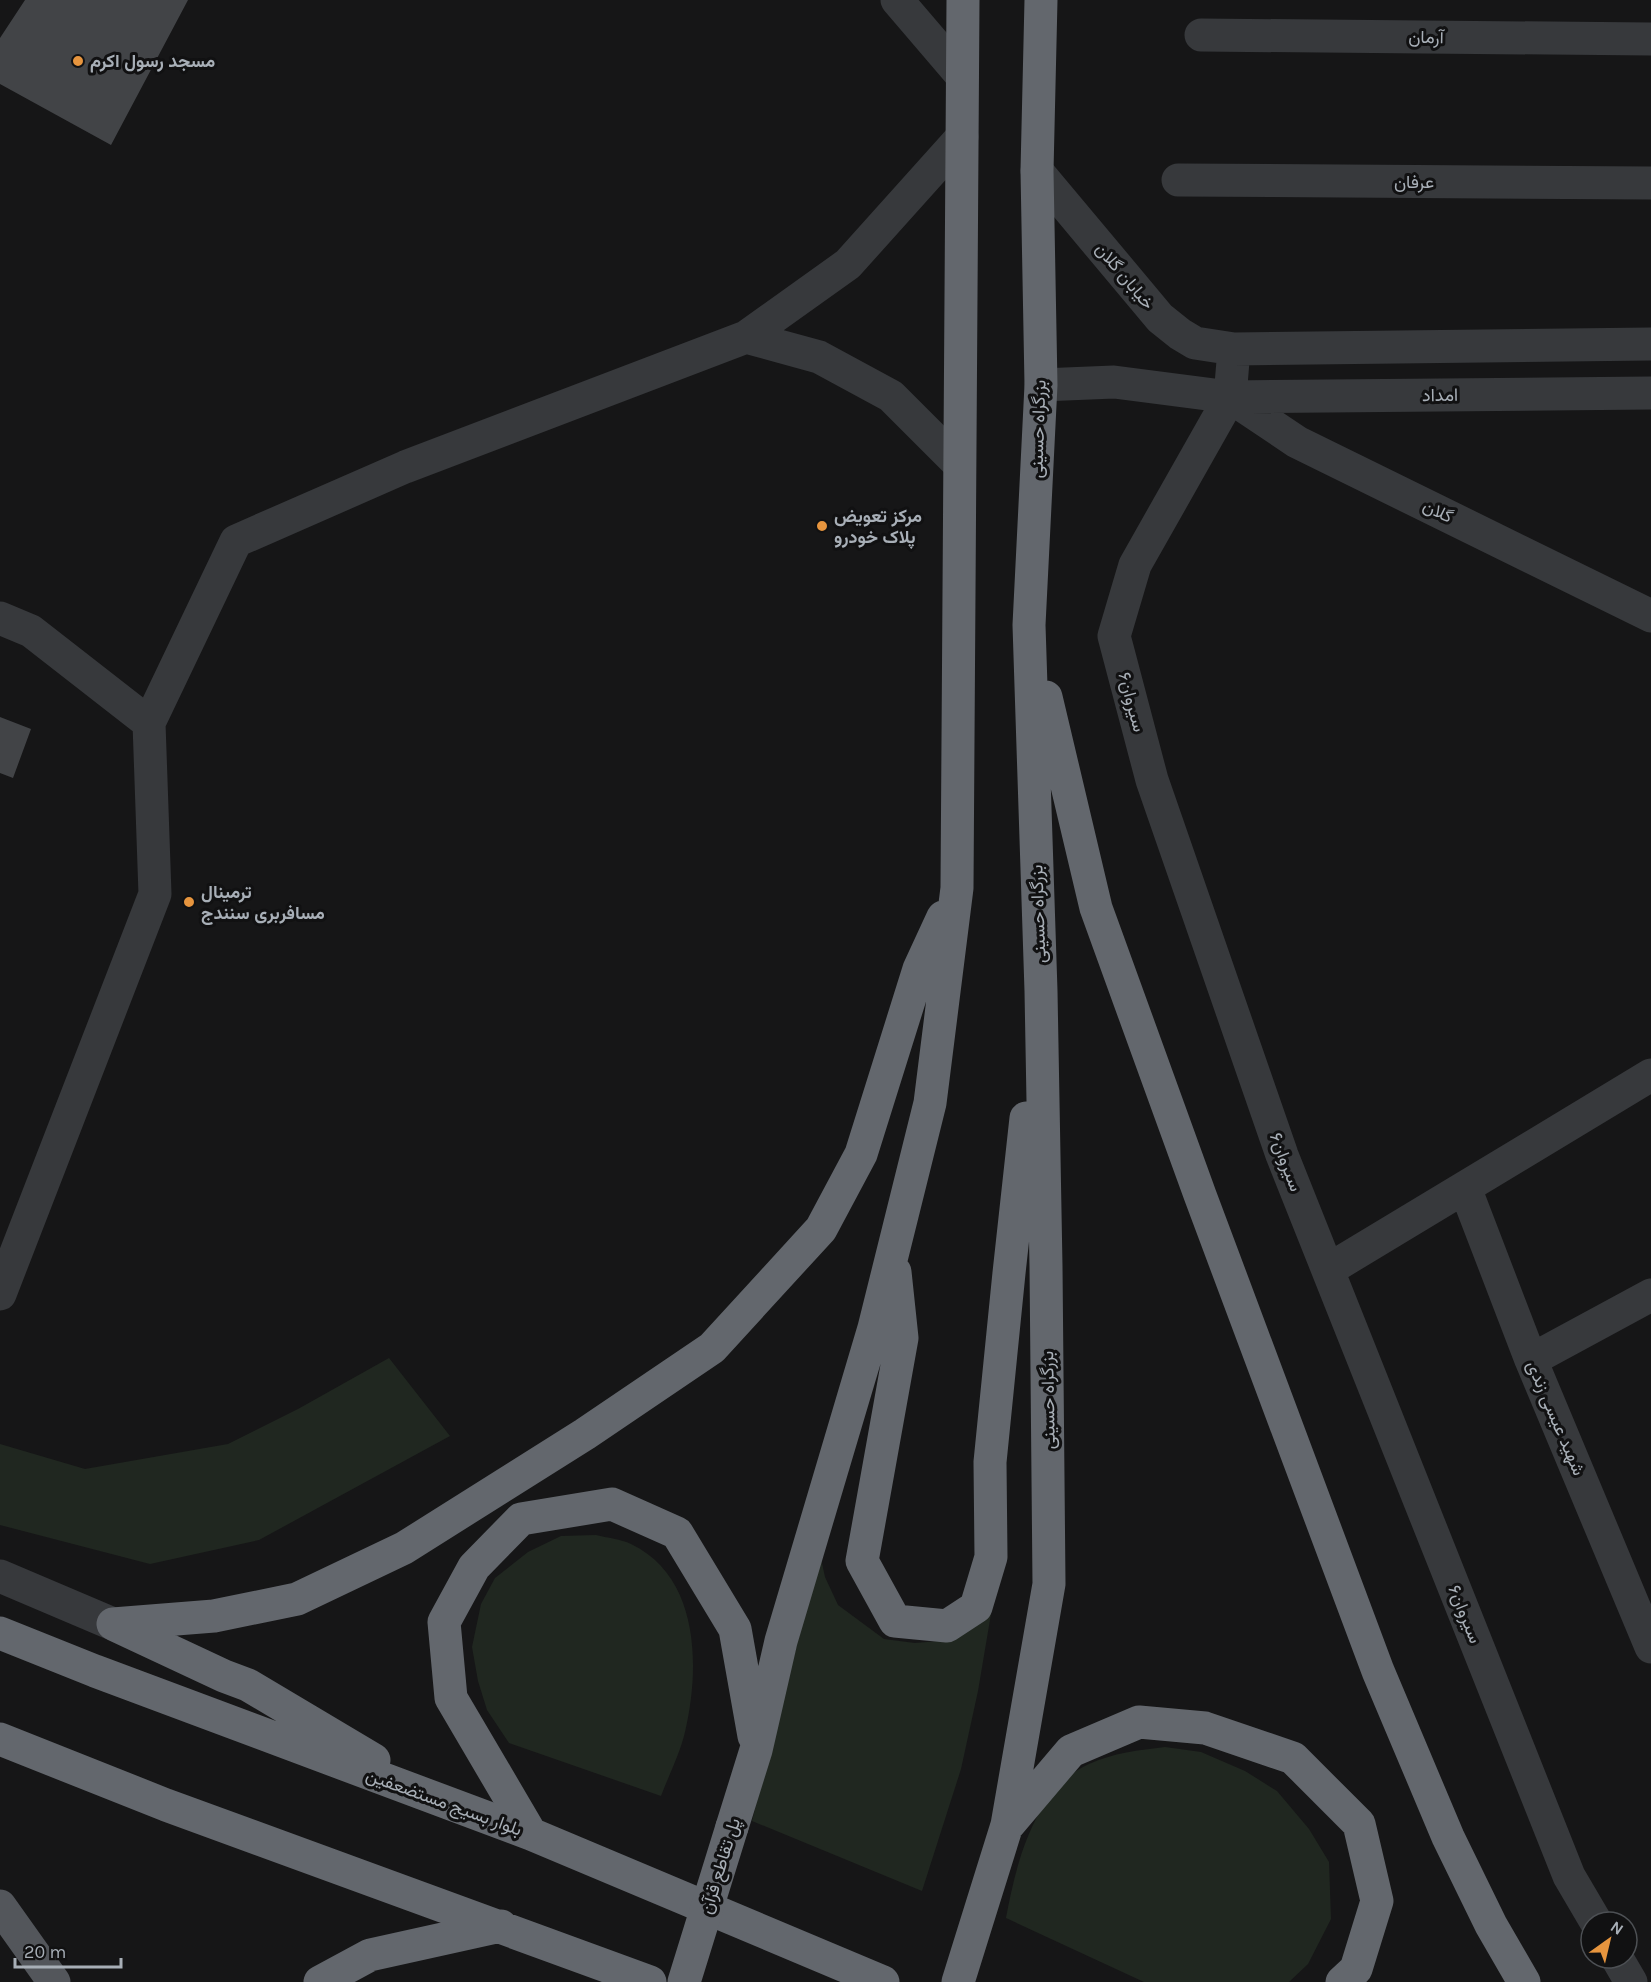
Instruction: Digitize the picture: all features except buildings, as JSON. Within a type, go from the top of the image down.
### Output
[{"type":"highway","points":[[756,1750],[781,1641],[874,1328],[930,1103],[957,888],[963,0]]},
{"type":"highway","name":"بزرگراه حسینی","points":[[1008,1825],[1049,1584],[1041,991],[1029,625],[1041,385],[1037,171],[1041,0]]},
{"type":"highway","points":[[1029,625],[1096,908],[1200,1195],[1378,1671],[1448,1837],[1491,1925],[1524,1982]]},
{"type":"highway","points":[[113,1624],[213,1616],[297,1599],[404,1548],[585,1434],[712,1348],[821,1229],[861,1154],[919,969],[957,888]]},
{"type":"highway","points":[[893,1246],[902,1338],[862,1561],[895,1621],[947,1626],[976,1607],[991,1557],[990,1462],[1041,991]]},
{"type":"highway","points":[[531,1834],[451,1698],[444,1622],[474,1567],[521,1519],[612,1504],[676,1533],[735,1629],[756,1750]]},
{"type":"highway","points":[[113,1624],[248,1685],[448,1804]]},
{"type":"highway","name":"بلوار بسیج مستضعفین","points":[[7,1635],[95,1671],[531,1834],[883,1982]]},
{"type":"highway","points":[[958,1982],[1008,1825],[1071,1751],[1139,1722],[1205,1728],[1293,1758],[1359,1824],[1377,1900],[1356,1969],[1342,1982]]},
{"type":"highway","points":[[0,1739],[166,1805],[650,1982]]},
{"type":"highway","name":"پل تقاطع قرآن","points":[[684,1982],[756,1750]]},
{"type":"highway","points":[[320,1982],[370,1955],[501,1926]]},
{"type":"main road","points":[[0,1906],[54,1982]]},
{"type":"street","points":[[897,0],[963,76]]},
{"type":"street","name":"آرمان","points":[[1201,35],[1651,39]]},
{"type":"street","points":[[0,1294],[155,894],[149,723],[236,541],[405,467],[746,337],[848,264],[962,137]]},
{"type":"street","name":"خیابان گلان","points":[[1037,171],[1160,318],[1195,343],[1234,349]]},
{"type":"street","name":"عرفان","points":[[1178,180],[1651,183]]},
{"type":"street","points":[[746,337],[819,357],[891,396],[959,464]]},
{"type":"street","points":[[1041,385],[1114,382],[1230,397],[1234,349],[1651,344]]},
{"type":"street","name":"امداد","points":[[1230,397],[1651,393]]},
{"type":"street","name":"گلان","points":[[1230,397],[1297,442],[1651,616]]},
{"type":"street","name":"سیروان۶","points":[[1230,397],[1135,565],[1114,636],[1152,780],[1282,1155],[1569,1876],[1589,1910]]},
{"type":"street","points":[[0,618],[31,631],[149,723]]},
{"type":"street","points":[[1328,1270],[1651,1075]]},
{"type":"street","name":"شهید عیسی زندی","points":[[1465,1188],[1531,1360],[1651,1647]]},
{"type":"street","points":[[1531,1360],[1651,1295]]},
{"type":"street","points":[[0,1576],[113,1624]]},
{"type":"shaded area","points":[[389,1358],[450,1436],[259,1540],[150,1564],[0,1525],[0,1444],[85,1469],[228,1444],[298,1409]]},
{"type":"shaded area","points":[[596,1535],[627,1542],[654,1559],[671,1578],[690,1626],[693,1680],[690,1707],[683,1740],[661,1796],[509,1743],[487,1710],[478,1681],[472,1647],[481,1604],[495,1578],[528,1552],[561,1536]]},
{"type":"shaded area","points":[[820,1554],[825,1577],[838,1605],[884,1639],[915,1643],[951,1640],[992,1608],[978,1691],[961,1769],[922,1891],[752,1821]]},
{"type":"shaded area","points":[[1165,1747],[1201,1752],[1245,1771],[1277,1791],[1309,1829],[1329,1862],[1331,1919],[1308,1964],[1289,1982],[1144,1982],[1006,1918],[1022,1852],[1041,1809],[1054,1791],[1070,1776],[1098,1760],[1126,1752]]},
{"type":"place","name":"مسجد رسول اکرم","points":[[78,61]]},
{"type":"place","name":"مرکز تعویض پلاک خودرو","points":[[822,526]]},
{"type":"place","name":"ترمینال مسافربری سنندج","points":[[189,902]]}]
